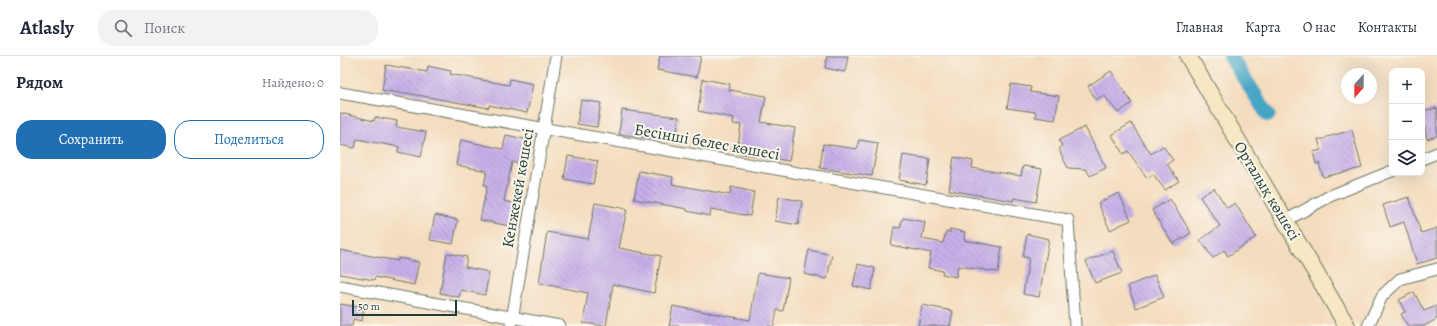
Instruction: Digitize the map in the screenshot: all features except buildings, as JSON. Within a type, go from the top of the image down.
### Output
[{"type":"main road","name":"Орталық көшесі","points":[[1188,56],[1347,326]]},
{"type":"street","name":"Кенжекей көшесі","points":[[511,322],[556,56]]},
{"type":"street","name":"Бесінші белес көшесі","points":[[340,93],[544,130],[1068,220],[1075,326]]},
{"type":"street","points":[[1425,158],[1437,153]]},
{"type":"street","points":[[1285,221],[1330,196],[1389,172]]},
{"type":"street","points":[[1368,326],[1382,296],[1400,279],[1437,270]]},
{"type":"street","points":[[340,286],[511,322],[560,326]]},
{"type":"waterway","points":[[1230,56],[1268,115]]}]
